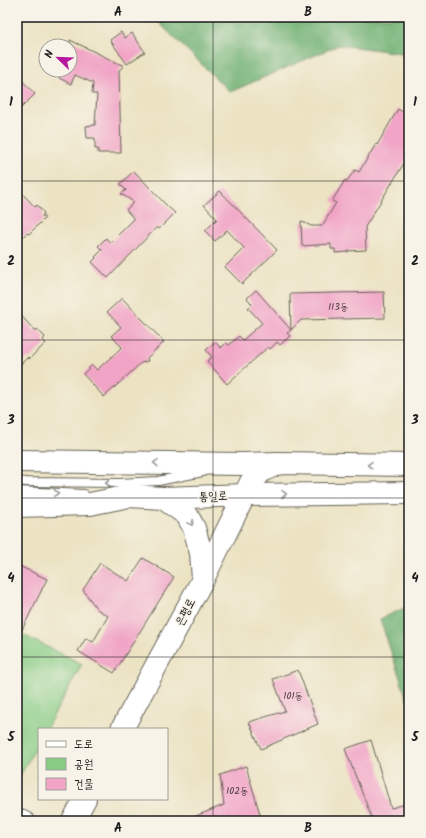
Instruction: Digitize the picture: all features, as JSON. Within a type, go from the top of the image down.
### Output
[{"type":"main road","points":[[17,461],[243,464],[279,463],[409,466]]},
{"type":"main road","name":"은평로","points":[[123,728],[203,579],[251,482],[262,471],[279,463]]},
{"type":"main road","name":"통일로","points":[[17,506],[90,504],[130,496],[162,498],[245,495],[409,493]]},
{"type":"main road","points":[[162,498],[187,515],[194,528],[201,553],[203,579]]},
{"type":"main road","points":[[73,821],[84,800]]},
{"type":"street","points":[[17,816],[27,821]]},
{"type":"lane","points":[[17,482],[158,482],[243,464]]},
{"type":"lane","points":[[17,491],[130,496]]},
{"type":"green space","points":[[153,17],[409,17],[409,54],[339,45],[230,92]]},
{"type":"green space","points":[[409,606],[409,705],[380,619]]},
{"type":"green space","points":[[17,632],[82,664],[47,728],[38,728],[38,744],[17,781]]},
{"type":"building","points":[[121,32],[125,38],[132,33],[145,52],[127,64],[110,40]]},
{"type":"building","points":[[78,44],[124,66],[119,70],[121,153],[98,153],[98,149],[95,149],[95,138],[87,138],[86,126],[95,125],[97,94],[92,94],[93,83],[78,76]]},
{"type":"building","points":[[17,75],[35,94],[17,112]]},
{"type":"building","points":[[59,78],[74,78],[71,84]]},
{"type":"building","points":[[398,109],[409,116],[409,155],[365,227],[366,250],[335,253],[335,249],[331,249],[331,244],[302,246],[301,221],[311,226],[322,226],[336,203],[332,201],[345,180],[347,181],[355,170],[359,172]]},
{"type":"building","points":[[134,171],[175,213],[159,229],[157,227],[108,278],[92,262],[102,250],[98,246],[106,238],[110,243],[134,219],[126,210],[134,202],[121,194],[126,190],[120,184]]},
{"type":"building","points":[[17,188],[35,207],[37,205],[44,213],[42,216],[45,218],[29,234],[27,233],[17,242]]},
{"type":"building","points":[[220,191],[277,250],[242,284],[225,267],[244,248],[227,230],[215,241],[205,231],[217,219],[204,205]]},
{"type":"building","points":[[256,290],[291,330],[287,333],[290,336],[280,345],[277,342],[270,349],[268,347],[227,384],[207,361],[212,357],[206,350],[215,342],[221,348],[226,343],[229,345],[239,336],[243,340],[262,323],[248,308],[252,304],[247,298]]},
{"type":"building","points":[[384,292],[385,318],[301,320],[291,330],[290,294]]},
{"type":"building","points":[[122,298],[164,342],[147,358],[148,361],[141,363],[104,397],[83,374],[92,365],[97,370],[122,347],[111,336],[121,327],[107,312]]},
{"type":"building","points":[[17,311],[35,331],[37,329],[45,337],[43,340],[46,343],[17,368]]},
{"type":"building","points":[[143,558],[174,577],[114,673],[78,651],[86,638],[93,642],[108,616],[97,609],[83,590],[100,563],[128,581]]},
{"type":"building","points":[[17,565],[47,579],[17,640]]},
{"type":"building","points":[[298,670],[318,724],[261,749],[249,722],[285,711],[273,679]]},
{"type":"building","points":[[371,740],[391,808],[406,804],[409,811],[409,821],[373,821],[345,749]]},
{"type":"building","points":[[246,766],[262,821],[186,821],[224,805],[220,775]]}]
